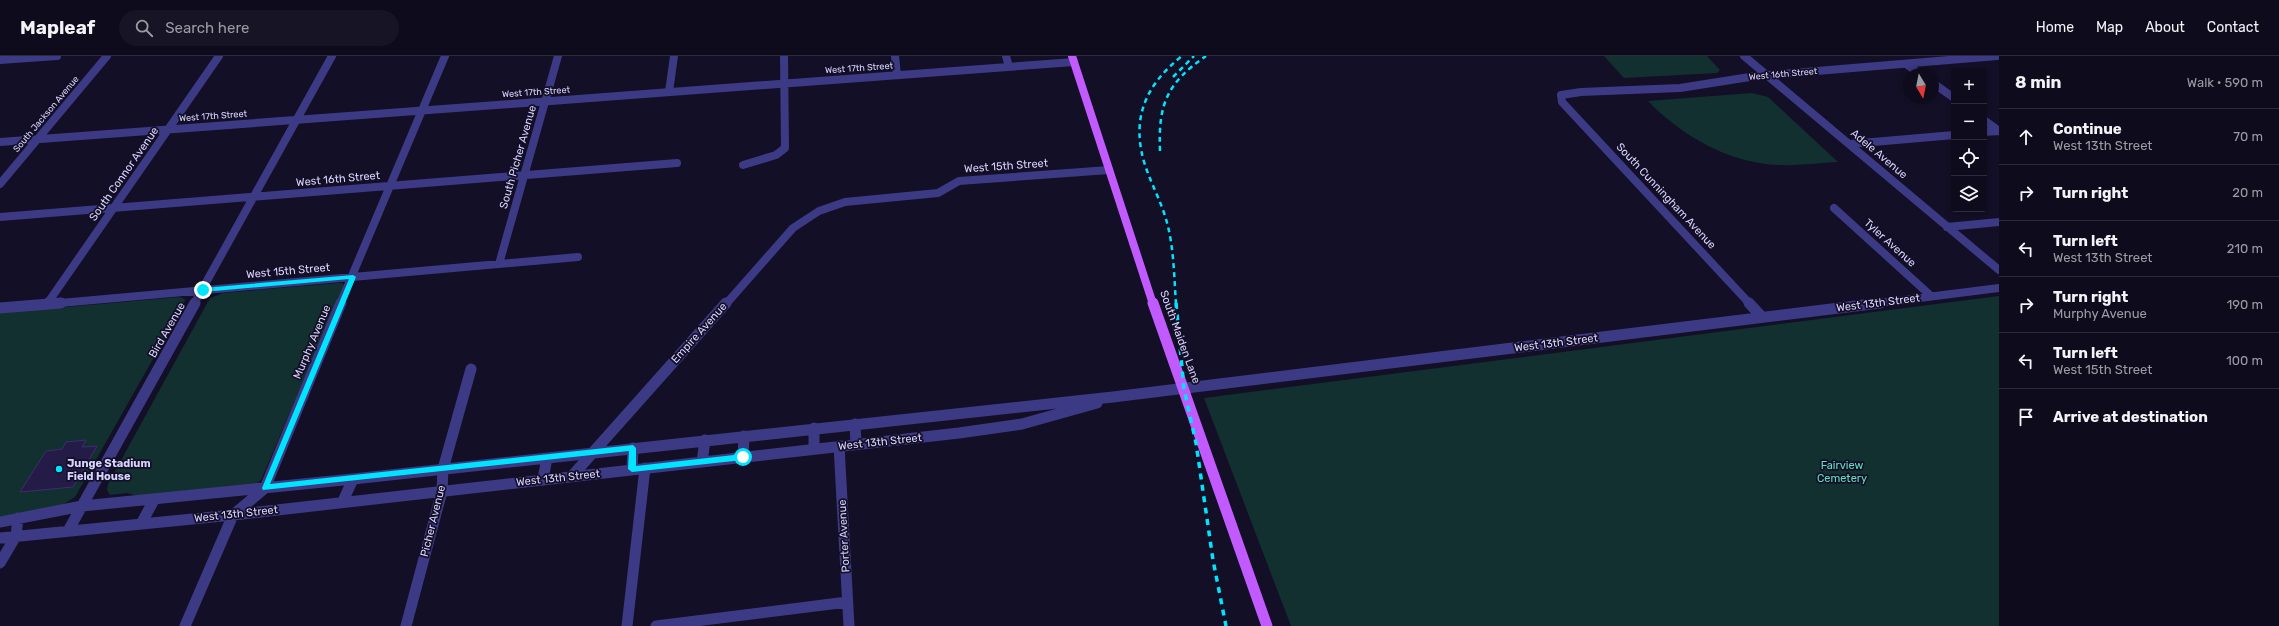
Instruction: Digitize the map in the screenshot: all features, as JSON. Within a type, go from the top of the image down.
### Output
[{"type":"main road","name":"South Maiden Lane","points":[[1073,59],[1109,170],[1267,626]]},
{"type":"street","points":[[0,60],[57,56]]},
{"type":"street","name":"South Jackson Avenue","points":[[0,184],[107,56]]},
{"type":"street","name":"South Connor Avenue","points":[[47,304],[219,56]]},
{"type":"street","name":"Bird Avenue","points":[[68,531],[332,56]]},
{"type":"street","name":"Murphy Avenue","points":[[185,626],[233,515],[265,488],[445,56]]},
{"type":"street","name":"South Picher Avenue","points":[[499,264],[558,56]]},
{"type":"street","points":[[669,92],[674,56]]},
{"type":"street","points":[[743,165],[776,155],[785,148],[784,56]]},
{"type":"street","points":[[895,56],[897,75]]},
{"type":"street","points":[[1006,56],[1009,67]]},
{"type":"street","name":"Adele Avenue","points":[[1744,56],[1999,270]]},
{"type":"street","name":"West 16th Street","points":[[1569,93],[1680,88],[1767,75],[1997,56]]},
{"type":"street","name":"West 17th Street","points":[[0,142],[1009,67],[1073,59]]},
{"type":"street","points":[[1906,64],[1912,68]]},
{"type":"street","points":[[1939,87],[1951,96]]},
{"type":"street","name":"South Cunningham Avenue","points":[[1569,93],[1561,95],[1562,102],[1762,317]]},
{"type":"street","points":[[1987,122],[1999,131]]},
{"type":"street","points":[[1987,132],[1999,131]]},
{"type":"street","points":[[1850,144],[1951,135]]},
{"type":"street","name":"West 16th Street","points":[[0,217],[677,163]]},
{"type":"street","name":"West 15th Street","points":[[837,204],[938,192],[959,181],[1109,170]]},
{"type":"street","name":"Empire Avenue","points":[[572,476],[793,228],[807,217],[837,204]]},
{"type":"street","name":"Tyler Avenue","points":[[1834,208],[1931,296]]},
{"type":"street","points":[[1948,227],[1999,222]]},
{"type":"street","name":"West 15th Street","points":[[0,308],[578,257]]},
{"type":"street","name":"West 13th Street","points":[[0,522],[82,506],[154,500],[814,428],[1113,398],[1999,288]]},
{"type":"street","name":"Picher Avenue","points":[[406,626],[442,490],[443,469],[472,369]]},
{"type":"street","name":"West 13th Street","points":[[0,538],[233,515],[343,501],[702,462],[1022,424],[1113,398]]},
{"type":"street","points":[[855,424],[856,444]]},
{"type":"street","points":[[814,428],[814,449]]},
{"type":"street","points":[[743,457],[744,436]]},
{"type":"street","points":[[702,462],[705,440]]},
{"type":"street","name":"Porter Avenue","points":[[839,446],[849,626]]},
{"type":"street","points":[[632,469],[633,448]]},
{"type":"street","points":[[543,479],[547,458]]},
{"type":"street","points":[[627,626],[645,468]]},
{"type":"street","points":[[343,501],[353,479]]},
{"type":"street","points":[[141,524],[154,500]]},
{"type":"street","points":[[0,563],[16,536],[18,518]]},
{"type":"street","points":[[656,626],[848,602]]},
{"type":"green space","points":[[1604,56],[1707,56],[1720,70],[1717,73],[1624,78]]},
{"type":"green space","points":[[1752,93],[1768,97],[1838,162],[1777,165],[1741,159],[1723,153],[1691,136],[1661,114],[1648,101]]},
{"type":"green space","points":[[343,283],[344,287],[261,480],[255,484],[138,496],[127,493],[110,495],[107,490],[108,484],[210,298],[223,293]]},
{"type":"green space","name":"Fairview Cemetery","points":[[1999,296],[1999,626],[1291,626],[1204,398]]},
{"type":"green space","points":[[179,297],[185,299],[184,304],[75,497],[62,505],[0,519],[0,313]]},
{"type":"building","name":"Junge Stadium Field House","points":[[86,440],[82,447],[97,446],[73,487],[20,492],[46,451],[62,449],[66,442]]},
{"type":"railway","points":[[1176,304],[1169,229],[1141,151],[1140,120],[1150,92],[1169,67],[1182,56]]},
{"type":"railway","points":[[1173,77],[1194,56]]},
{"type":"railway","points":[[1160,151],[1161,120],[1163,107],[1168,96],[1182,76],[1206,56]]},
{"type":"railway","points":[[1176,303],[1184,389],[1196,443],[1213,560],[1226,626]]},
{"type":"place","name":"Junge Stadium Field House","points":[[59,469]]},
{"type":"route","points":[[203,290],[353,277],[305,387],[265,488],[633,448],[632,469],[743,457]]}]
